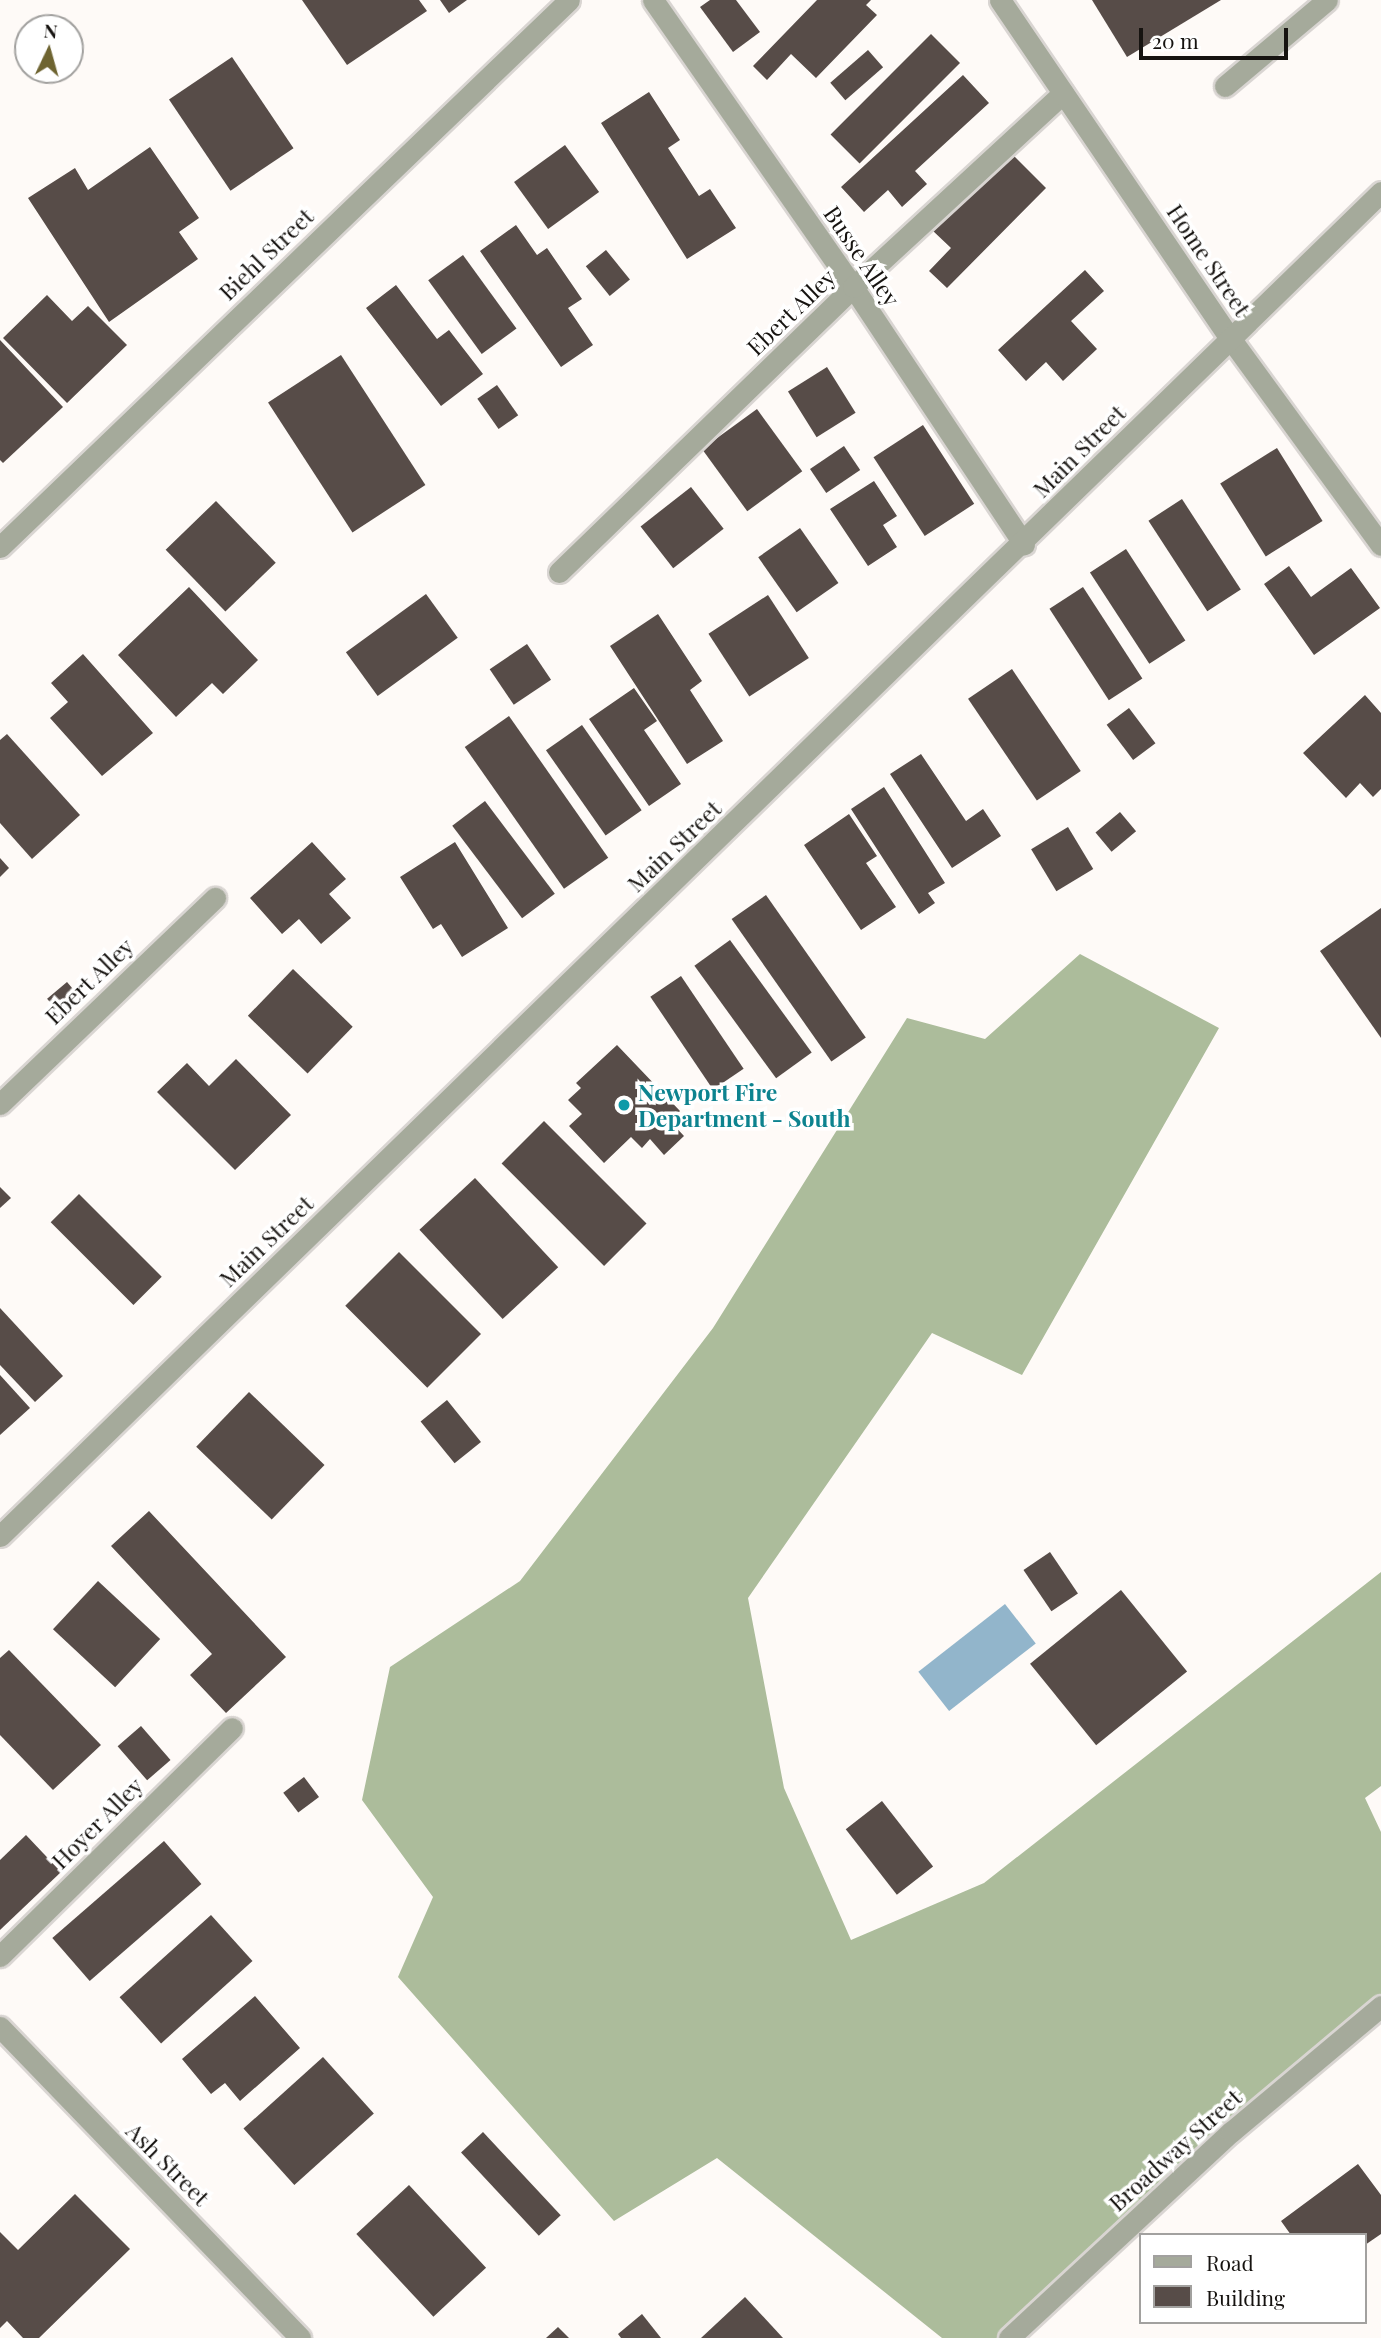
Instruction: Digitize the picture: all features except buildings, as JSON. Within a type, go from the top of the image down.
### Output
[{"type":"street","name":"Biehl Street","points":[[0,547],[569,0]]},
{"type":"street","name":"Busse Alley","points":[[653,0],[853,287],[1024,544]]},
{"type":"street","name":"Home Street","points":[[1000,0],[1230,338],[1381,545]]},
{"type":"street","points":[[1225,86],[1327,0]]},
{"type":"street","name":"Ebert Alley","points":[[559,572],[853,287],[1063,93]]},
{"type":"street","name":"Main Street","points":[[0,1536],[1024,544],[1381,192]]},
{"type":"street","name":"Ebert Alley","points":[[0,1104],[215,898]]},
{"type":"street","name":"Hoyer Alley","points":[[0,1956],[232,1728]]},
{"type":"street","name":"Broadway Street","points":[[1009,2338],[1231,2132],[1381,2006]]},
{"type":"street","name":"Ash Street","points":[[0,2027],[300,2338]]},
{"type":"green space","points":[[1080,954],[1219,1028],[1022,1375],[932,1333],[748,1598],[784,1788],[851,1940],[984,1883],[1381,1572],[1381,1786],[1365,1798],[1381,1832],[1381,2006],[1009,2338],[942,2338],[717,2158],[614,2221],[398,1977],[433,1897],[362,1800],[390,1667],[520,1581],[713,1328],[907,1018],[985,1039]]},
{"type":"water","points":[[1005,1604],[1036,1643],[949,1711],[918,1672]]},
{"type":"place","name":"Newport Fire Department - South","points":[[624,1105]]}]
